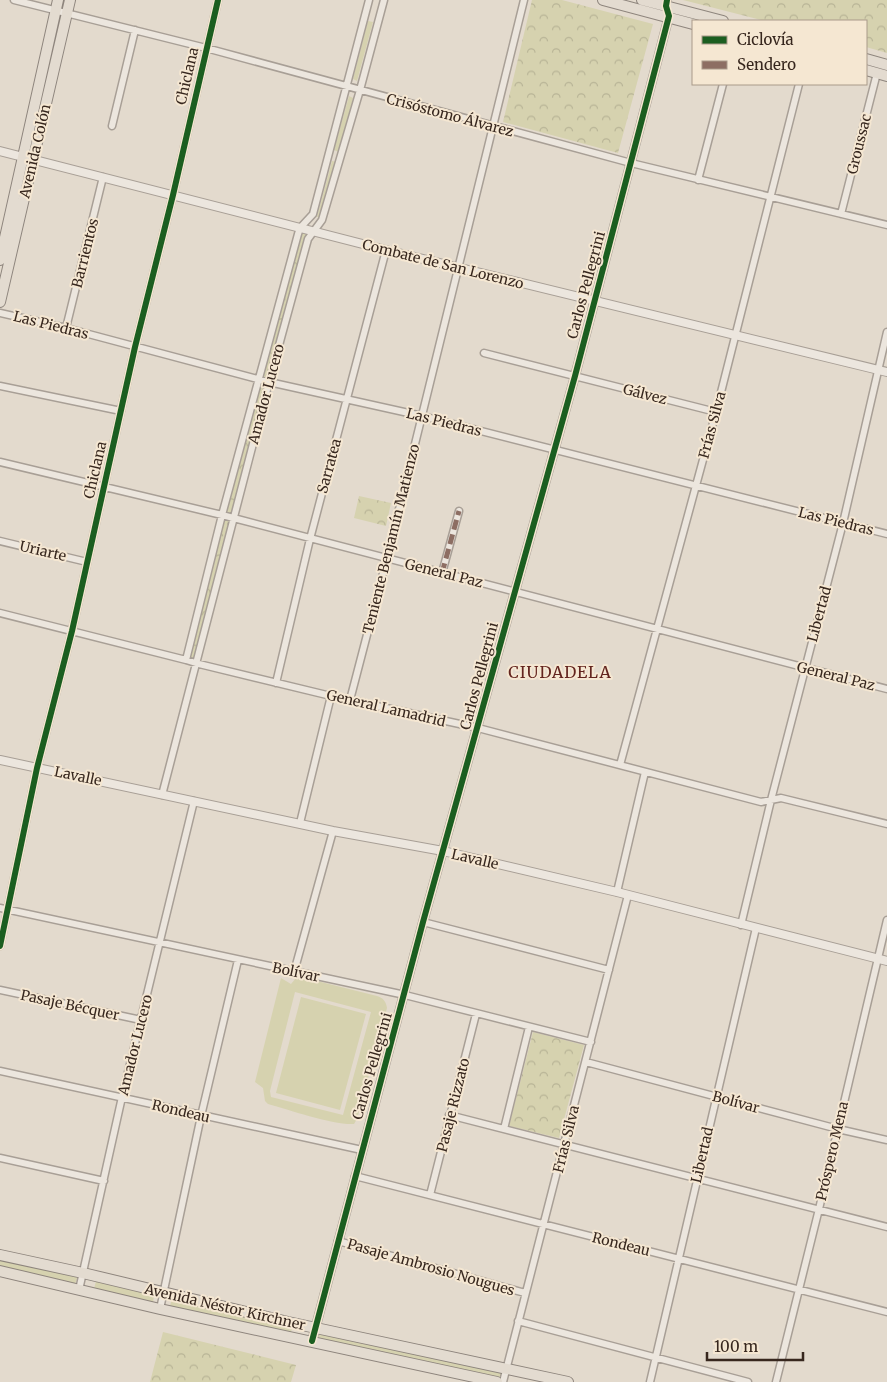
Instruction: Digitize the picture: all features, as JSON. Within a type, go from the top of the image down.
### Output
[{"type":"main road","name":"Avenida Colón","points":[[0,260],[70,0]]},
{"type":"main road","points":[[603,0],[670,16],[692,24]]},
{"type":"main road","points":[[642,0],[666,3],[720,20]]},
{"type":"main road","name":"Avenida Colón","points":[[0,302],[57,5]]},
{"type":"main road","points":[[867,59],[887,65]]},
{"type":"main road","points":[[867,70],[882,75]]},
{"type":"main road","name":"Avenida Néstor Kirchner","points":[[0,1255],[316,1328],[568,1382]]},
{"type":"main road","name":"Avenida Néstor Kirchner","points":[[0,1271],[160,1309],[497,1382]]},
{"type":"street","name":"Crisóstomo Álvarez","points":[[14,0],[57,5],[67,13],[206,48],[493,127],[698,180],[887,225]]},
{"type":"street","name":"Chiclana","points":[[0,946],[38,768],[72,631],[135,347],[173,195],[218,0]]},
{"type":"street","name":"Amador Lucero","points":[[186,660],[222,515],[300,228],[313,214],[369,0]]},
{"type":"street","name":"Amador Lucero","points":[[162,795],[268,382],[308,239],[322,220],[384,0]]},
{"type":"street","name":"Teniente Benjamín Matienzo","points":[[350,700],[388,558],[524,0]]},
{"type":"street","points":[[666,3],[670,16]]},
{"type":"street","points":[[365,16],[379,19]]},
{"type":"street","name":"Carlos Pellegrini","points":[[312,1342],[423,922],[555,450],[670,16]]},
{"type":"street","points":[[112,126],[135,30]]},
{"type":"street","name":"Groussac","points":[[841,214],[882,75]]},
{"type":"street","points":[[698,180],[723,85]]},
{"type":"street","name":"Frías Silva","points":[[620,765],[716,412],[799,85]]},
{"type":"street","name":"Combate de San Lorenzo","points":[[0,151],[386,250],[887,372]]},
{"type":"street","points":[[330,154],[340,157]]},
{"type":"street","name":"Barrientos","points":[[66,328],[103,178]]},
{"type":"street","name":"Sarratea","points":[[276,682],[310,539],[386,250]]},
{"type":"street","name":"Las Piedras","points":[[0,313],[66,328],[268,382],[422,416],[887,534]]},
{"type":"street","name":"Libertad","points":[[741,924],[843,523],[887,332]]},
{"type":"street","name":"Gálvez","points":[[484,353],[716,412]]},
{"type":"street","points":[[0,386],[121,411]]},
{"type":"street","name":"General Paz","points":[[0,462],[222,515],[887,689]]},
{"type":"street","points":[[442,572],[459,511]]},
{"type":"street","name":"Uriarte","points":[[0,541],[87,562]]},
{"type":"street","name":"General Lamadrid","points":[[0,613],[331,696],[478,728],[761,802],[781,798],[887,824]]},
{"type":"street","points":[[300,823],[331,696]]},
{"type":"street","name":"Lavalle","points":[[0,760],[333,831],[443,851],[617,892],[887,961]]},
{"type":"street","points":[[617,892],[645,772]]},
{"type":"street","name":"Amador Lucero","points":[[79,1290],[122,1098],[161,944],[194,801]]},
{"type":"street","points":[[294,972],[333,831]]},
{"type":"street","name":"Frías Silva","points":[[503,1382],[628,895]]},
{"type":"street","name":"Bolívar","points":[[0,908],[405,995],[591,1042]]},
{"type":"street","name":"Próspero Mena","points":[[776,1382],[887,920]]},
{"type":"street","points":[[423,922],[609,970]]},
{"type":"street","name":"Libertad","points":[[650,1382],[756,928]]},
{"type":"street","points":[[160,1309],[200,1116],[238,960]]},
{"type":"street","name":"Pasaje Bécquer","points":[[0,990],[141,1020]]},
{"type":"street","name":"Pasaje Rizzato","points":[[430,1195],[476,1014]]},
{"type":"street","points":[[504,1129],[529,1027]]},
{"type":"street","name":"Bolívar","points":[[586,1062],[887,1140]]},
{"type":"street","name":"Rondeau","points":[[0,1071],[362,1150]]},
{"type":"street","points":[[449,1115],[887,1227]]},
{"type":"street","points":[[0,1158],[104,1181]]},
{"type":"street","name":"Rondeau","points":[[355,1176],[887,1312]]},
{"type":"street","name":"Pasaje Ambrosio Nougues","points":[[338,1241],[525,1293]]},
{"type":"street","points":[[518,1321],[748,1382]]},
{"type":"green space","points":[[532,0],[562,0],[653,24],[618,153],[503,122]]},
{"type":"green space","points":[[683,0],[887,0],[887,53],[867,47],[867,20],[761,20]]},
{"type":"green space","points":[[368,21],[373,22],[357,81],[353,79]]},
{"type":"green space","points":[[349,96],[353,98],[339,152],[334,150]]},
{"type":"green space","points":[[332,161],[337,162],[322,218],[317,217]]},
{"type":"green space","points":[[302,232],[308,233],[267,378],[262,376]]},
{"type":"green space","points":[[261,382],[265,383],[231,515],[225,513]]},
{"type":"green space","points":[[359,496],[391,503],[386,526],[354,518]]},
{"type":"green space","points":[[223,519],[229,520],[194,659],[189,657]]},
{"type":"green space","points":[[301,977],[377,996],[386,1003],[387,1008],[357,1119],[354,1124],[323,1120],[268,1104],[265,1101],[263,1088],[255,1082],[281,978],[291,984],[296,978]],"holes":[[[295,992],[371,1012],[343,1115],[271,1097],[270,1091]]]},
{"type":"green space","points":[[301,997],[366,1014],[340,1110],[276,1093]]},
{"type":"green space","points":[[533,1032],[584,1045],[559,1138],[509,1126]]},
{"type":"green space","points":[[0,1258],[78,1276],[75,1284],[0,1266]]},
{"type":"green space","points":[[96,1281],[154,1295],[153,1303],[94,1289]]},
{"type":"green space","points":[[172,1298],[292,1326],[291,1333],[170,1306]]},
{"type":"green space","points":[[163,1332],[296,1365],[291,1382],[150,1382]]},
{"type":"green space","points":[[319,1333],[502,1372],[500,1381],[318,1339]]},
{"type":"marked path","points":[[442,573],[459,511]]},
{"type":"cycle path","points":[[0,946],[37,768],[72,631],[135,347],[173,195],[218,0]]},
{"type":"cycle path","points":[[312,1341],[423,922],[575,376],[669,16],[666,6],[667,0]]},
{"type":"district","name":"CIUDADELA","points":[[560,672]]}]
